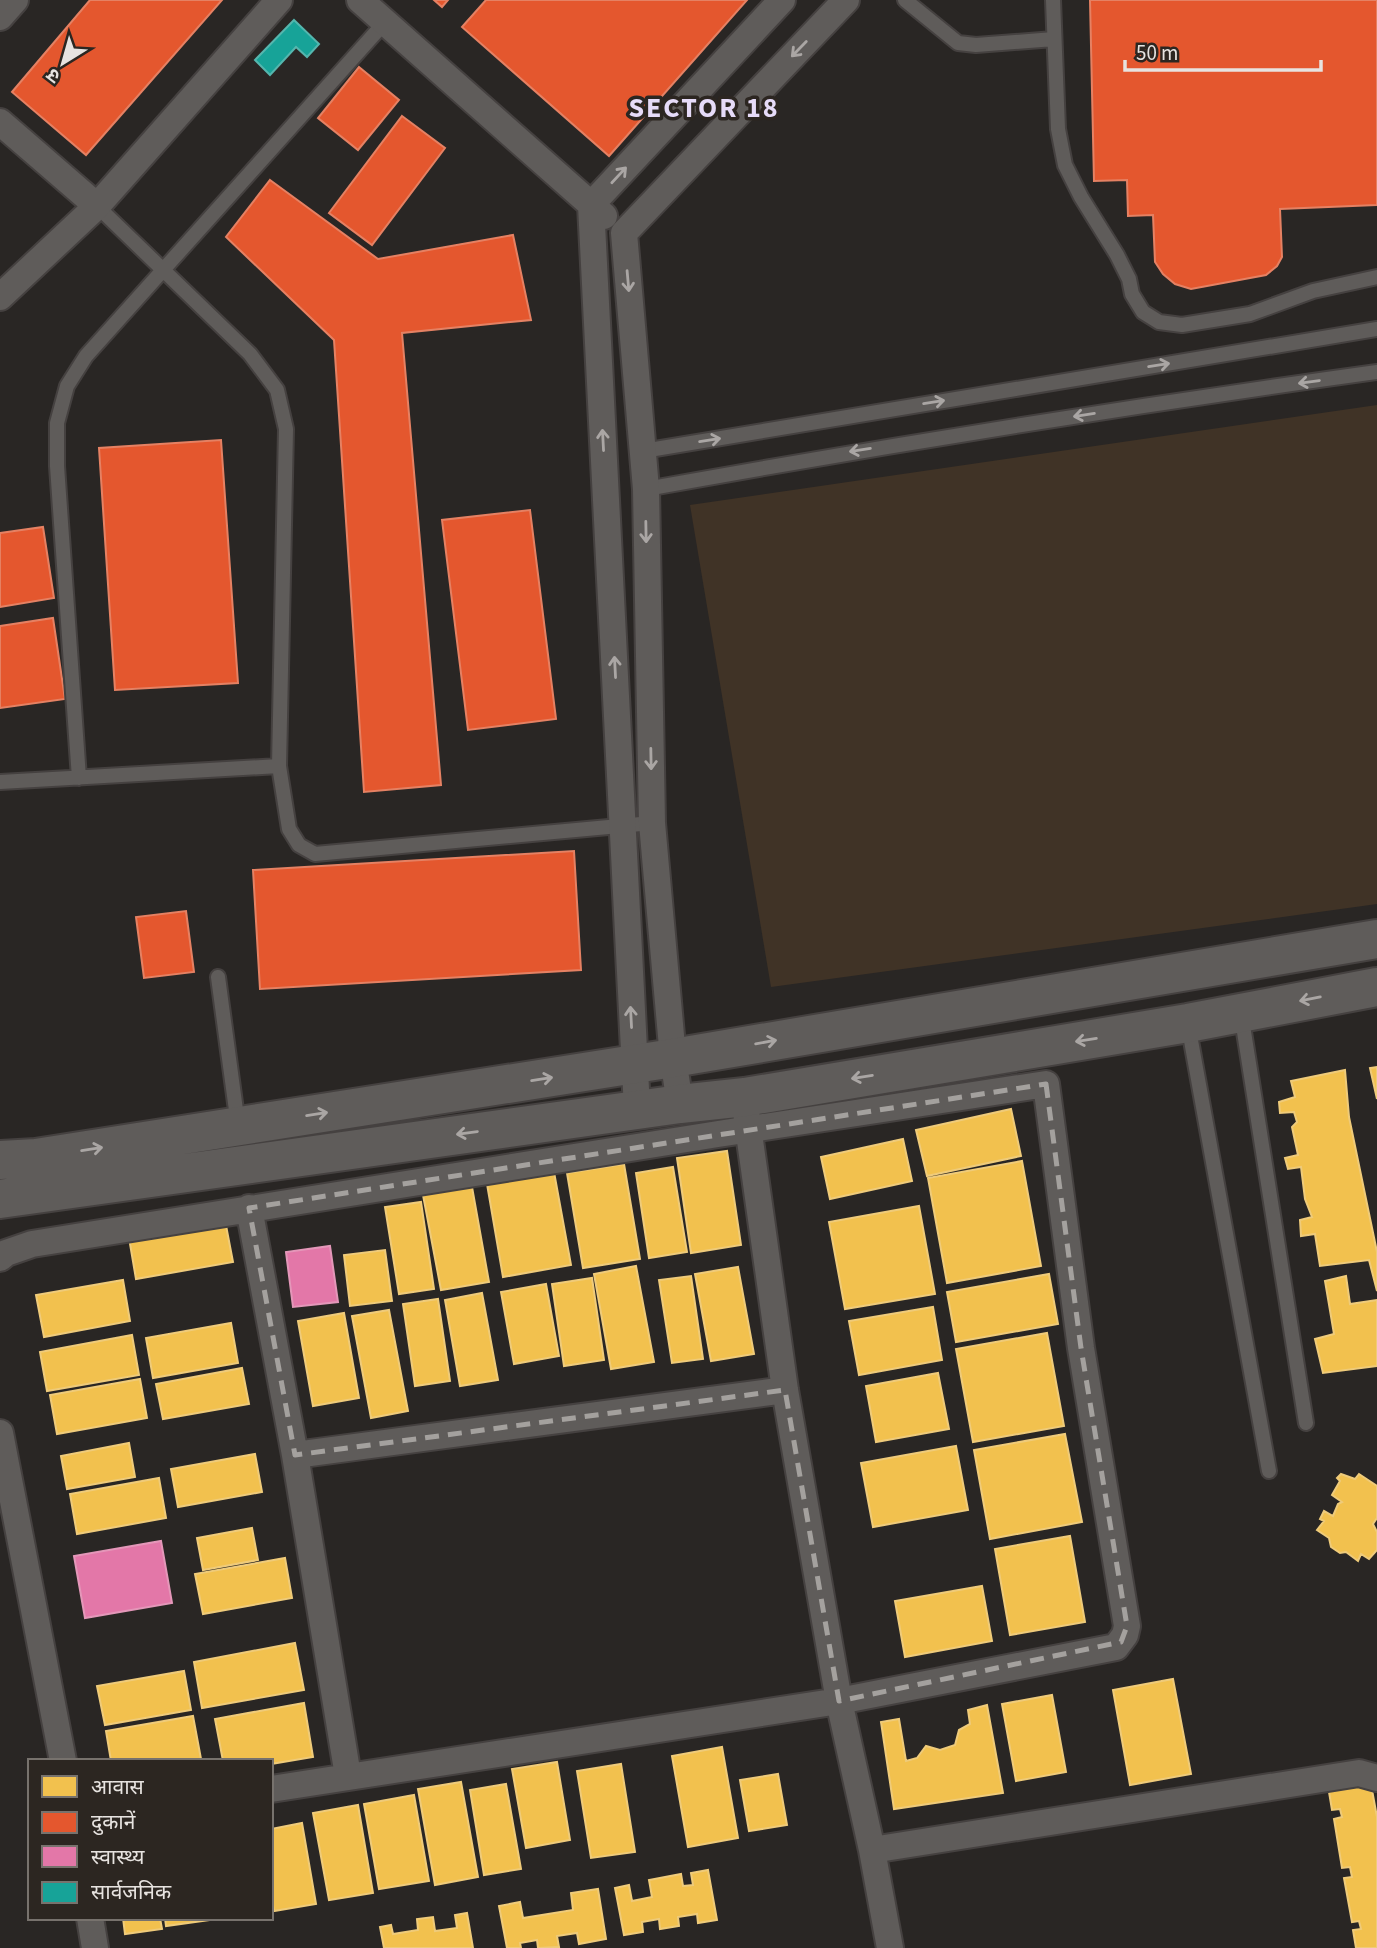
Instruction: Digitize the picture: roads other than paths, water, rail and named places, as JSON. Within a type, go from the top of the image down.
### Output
[{"type":"street","points":[[0,17],[15,0]]},
{"type":"street","points":[[0,298],[97,206],[279,0]]},
{"type":"street","points":[[360,0],[624,233],[646,489],[652,823],[673,1058],[680,1104]]},
{"type":"street","points":[[637,1110],[591,205],[782,0]]},
{"type":"street","points":[[624,233],[846,0]]},
{"type":"street","points":[[0,122],[97,206]]},
{"type":"street","points":[[12,1156],[239,1126],[633,1065],[1377,939]]},
{"type":"street","points":[[0,1258],[6,1253],[32,1244],[249,1208],[746,1113],[1241,1012],[1377,987]]},
{"type":"street","points":[[3,1200],[680,1104],[746,1113],[1045,1084],[1081,1348],[1127,1626],[1125,1635],[1116,1647],[839,1700],[273,1789]]},
{"type":"street","points":[[746,1113],[785,1390],[839,1700],[872,1850],[890,1948]]},
{"type":"street","points":[[249,1208],[295,1455],[348,1776]]},
{"type":"street","points":[[295,1455],[785,1390]]},
{"type":"street","points":[[0,1433],[63,1759]]},
{"type":"street","points":[[872,1850],[1359,1773],[1377,1778]]},
{"type":"street","points":[[90,1920],[95,1948]]},
{"type":"lane","points":[[905,0],[958,43],[976,45],[1054,39]]},
{"type":"lane","points":[[1053,0],[1058,129],[1065,165],[1081,197],[1117,255],[1129,279],[1132,294],[1143,312],[1159,322],[1182,325],[1250,314],[1313,291],[1377,276]]},
{"type":"lane","points":[[79,778],[57,466],[57,423],[67,386],[86,356],[386,22]]},
{"type":"lane","points":[[97,206],[250,354],[277,390],[286,429],[279,766],[289,829],[299,845],[315,854],[652,823]]},
{"type":"lane","points":[[643,451],[1377,329]]},
{"type":"lane","points":[[646,489],[856,451],[1377,372]]},
{"type":"lane","points":[[0,782],[279,766]]},
{"type":"lane","points":[[218,976],[239,1126]]},
{"type":"lane","points":[[1241,1012],[1306,1423]]},
{"type":"lane","points":[[1188,1023],[1269,1471]]},
{"type":"district","name":"SECTOR 18","points":[[704,108]]}]
